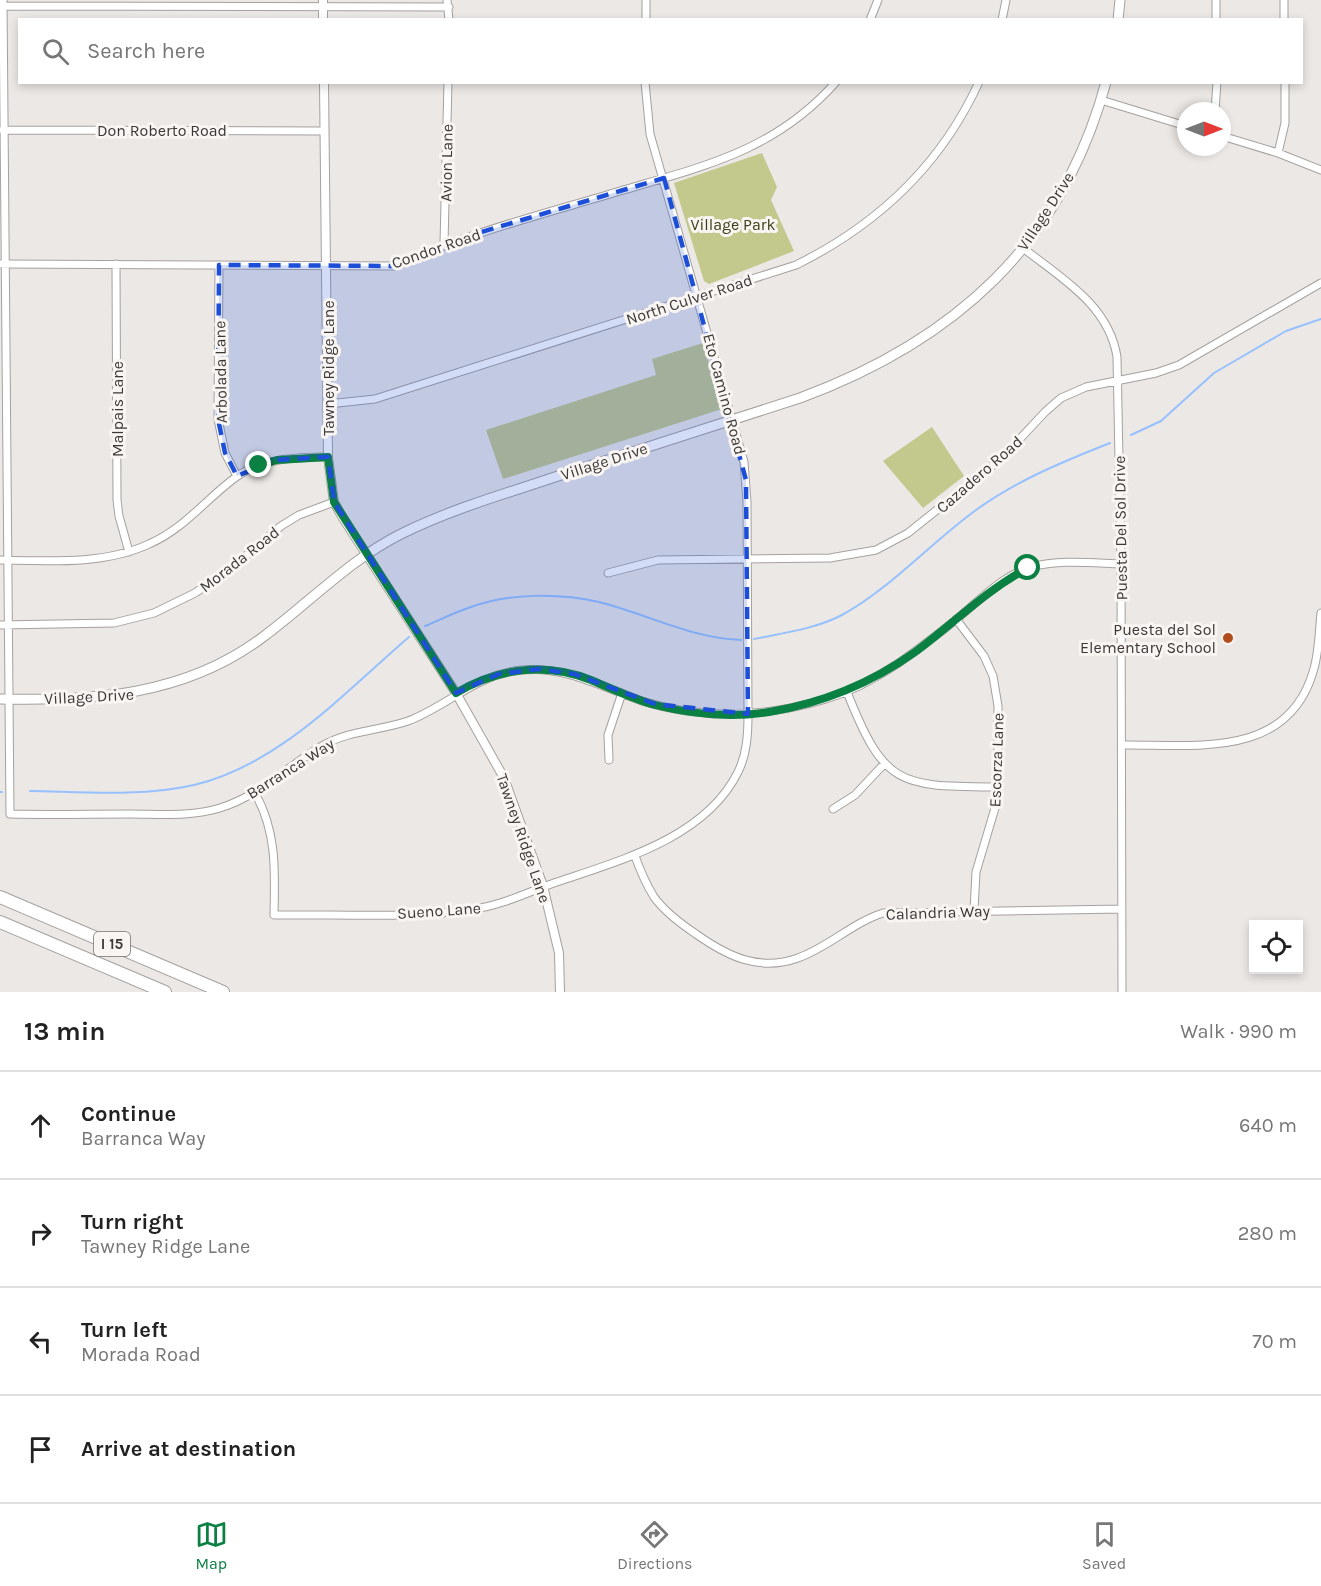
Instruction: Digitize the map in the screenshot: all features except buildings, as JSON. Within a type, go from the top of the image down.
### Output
[{"type":"highway","name":"I 15","points":[[0,897],[223,992]]},
{"type":"highway","name":"I 15","points":[[0,922],[165,992]]},
{"type":"main road","points":[[1118,18],[1120,0]]},
{"type":"main road","name":"Village Drive","points":[[5,699],[114,697],[158,689],[204,673],[263,638],[367,553],[399,534],[466,507],[840,383],[894,357],[956,316],[1023,248],[1067,182],[1105,84]]},
{"type":"street","points":[[645,18],[646,0]]},
{"type":"street","points":[[871,18],[878,0]]},
{"type":"street","points":[[1002,18],[1006,0]]},
{"type":"street","points":[[1216,0],[1216,18]]},
{"type":"street","points":[[1284,0],[1284,18]]},
{"type":"street","points":[[5,699],[9,625],[9,560],[4,387],[2,4],[448,3],[449,18]]},
{"type":"street","name":"Tawney Ridge Lane","points":[[324,84],[328,457],[334,502],[456,693],[504,778],[543,886],[559,953],[560,992]]},
{"type":"street","name":"Avion Lane","points":[[444,243],[448,84]]},
{"type":"street","name":"Eto Camino Road","points":[[645,84],[647,116],[733,420],[746,480],[748,714]]},
{"type":"street","name":"Condor Road","points":[[3,264],[394,266],[444,243],[716,162],[768,140],[814,106],[834,84]]},
{"type":"street","name":"North Culver Road","points":[[328,404],[375,399],[796,265],[830,248],[880,213],[901,194],[942,147],[978,84]]},
{"type":"street","points":[[1216,102],[1217,84]]},
{"type":"street","points":[[1278,153],[1285,123],[1285,84]]},
{"type":"street","points":[[1101,100],[1177,123]]},
{"type":"street","name":"Don Roberto Road","points":[[2,130],[324,131]]},
{"type":"street","points":[[1231,139],[1278,153],[1321,170]]},
{"type":"street","name":"Puesta Del Sol Drive","points":[[1023,248],[1088,301],[1104,319],[1115,343],[1121,564],[1122,992]]},
{"type":"street","name":"Malpais Lane","points":[[116,264],[117,500],[129,552]]},
{"type":"street","name":"Arbolada Lane","points":[[219,265],[219,419],[225,453],[237,476]]},
{"type":"street","name":"Cazadero Road","points":[[608,573],[658,560],[845,557],[887,545],[908,533],[1002,458],[1052,404],[1086,387],[1156,373],[1179,365],[1321,283]]},
{"type":"street","points":[[0,560],[91,558],[129,552],[165,536],[237,476],[277,460],[328,457]]},
{"type":"street","name":"Morada Road","points":[[0,625],[114,623],[154,613],[195,593],[234,566],[281,526],[300,515],[334,502]]},
{"type":"street","name":"Barranca Way","points":[[5,699],[10,814],[198,813],[219,808],[255,793],[326,743],[352,733],[410,720],[456,693],[499,674],[539,669],[574,674],[655,704],[682,710],[748,714],[800,706],[847,692],[915,651],[995,587],[1028,568],[1080,563],[1121,564]]},
{"type":"street","points":[[1122,745],[1224,744],[1264,734],[1282,721],[1305,693],[1317,657],[1321,613]]},
{"type":"street","name":"Escorza Lane","points":[[956,619],[984,656],[995,683],[998,706],[996,807],[976,872],[974,910]]},
{"type":"street","points":[[847,692],[869,745],[884,764],[902,777],[924,785],[998,787]]},
{"type":"street","points":[[609,760],[608,735],[622,693]]},
{"type":"street","name":"Sueno Lane","points":[[255,793],[266,811],[273,841],[274,915],[473,910],[635,855],[680,832],[698,818],[731,784],[744,756],[748,714]]},
{"type":"street","points":[[833,809],[855,795],[884,764]]},
{"type":"street","name":"Calandria Way","points":[[635,855],[643,878],[663,907],[710,944],[746,962],[776,964],[800,958],[858,923],[883,913],[1122,909]]},
{"type":"highlighted area","points":[[664,178],[746,480],[748,714],[655,704],[574,674],[539,669],[499,674],[456,693],[334,502],[328,457],[277,460],[237,476],[225,453],[218,419],[219,265],[395,266],[444,243]]},
{"type":"green space","name":"Village Park","points":[[762,153],[777,187],[771,200],[794,251],[709,284],[704,281],[674,183]]},
{"type":"green space","points":[[703,343],[722,409],[503,479],[486,430],[656,375],[652,359]]},
{"type":"green space","points":[[932,427],[964,476],[923,508],[883,461]]},
{"type":"waterway","points":[[1131,435],[1161,421],[1214,373],[1286,331],[1321,319]]},
{"type":"waterway","points":[[754,639],[810,627],[842,615],[876,593],[988,502],[1038,474],[1110,443]]},
{"type":"waterway","points":[[425,626],[486,602],[518,597],[551,596],[599,602],[704,635],[741,640]]},
{"type":"waterway","points":[[30,791],[112,793],[154,791],[194,785],[225,775],[283,744],[335,703],[409,637]]},
{"type":"place","name":"Puesta del Sol Elementary School","points":[[1228,638]]},
{"type":"route","points":[[259,465],[277,460],[328,457],[334,502],[456,693],[485,678],[512,671],[539,669],[574,674],[641,700],[682,710],[748,714],[800,706],[847,692],[869,681],[915,651],[995,587],[1028,568]]}]
